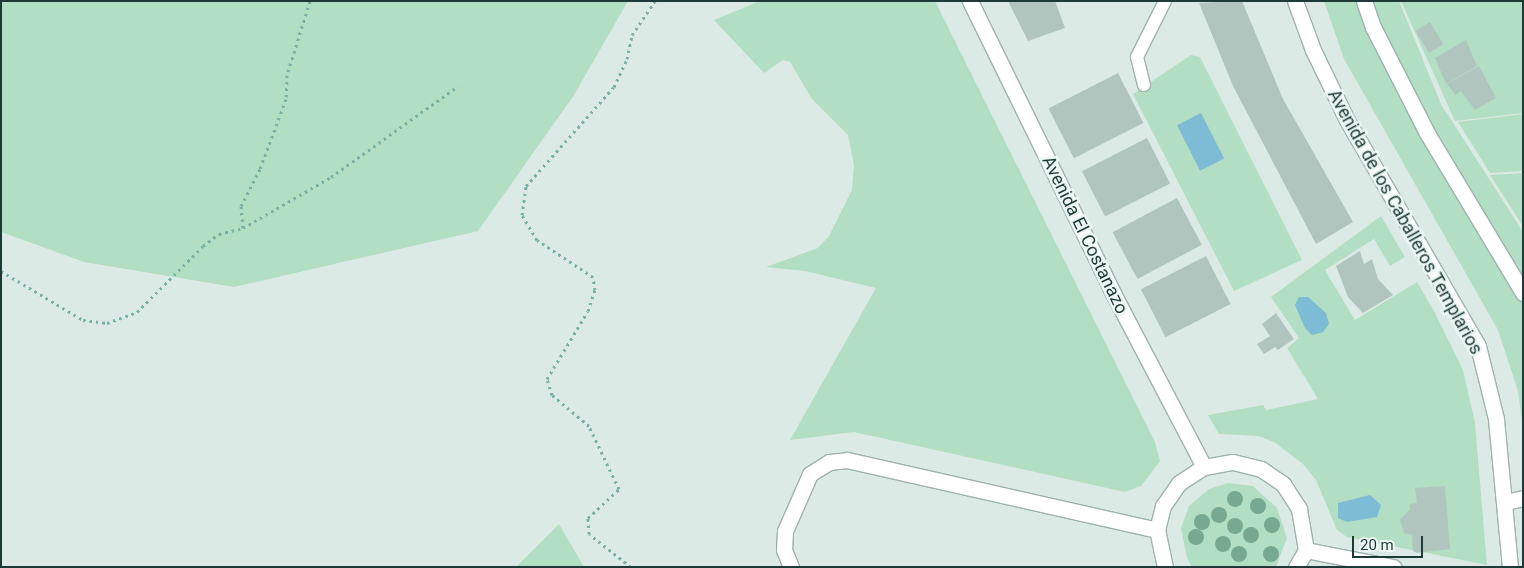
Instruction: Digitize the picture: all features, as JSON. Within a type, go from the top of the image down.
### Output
[{"type":"street","name":"Avenida El Costanazo","points":[[970,1],[1113,293],[1204,467]]},
{"type":"street","name":"Avenida de los Caballeros Templarios","points":[[1295,1],[1313,50],[1347,120],[1478,346],[1496,419],[1506,502],[1510,567]]},
{"type":"street","points":[[1364,1],[1372,27],[1427,134],[1523,293]]},
{"type":"street","points":[[790,567],[784,550],[785,531],[810,474],[829,462],[847,460],[1157,530]]},
{"type":"street","points":[[1165,567],[1157,530],[1164,506],[1179,483],[1204,467],[1233,462],[1261,469],[1283,484],[1299,509],[1306,550],[1296,567]]},
{"type":"street","points":[[1506,502],[1523,498]]},
{"type":"street","points":[[1306,550],[1393,567]]},
{"type":"lane","points":[[1144,85],[1137,56],[1165,1]]},
{"type":"path","points":[[243,228],[241,206],[260,169],[286,99],[287,75],[310,1]]},
{"type":"path","points":[[631,567],[589,534],[588,518],[619,489],[589,426],[552,395],[547,379],[588,311],[595,290],[593,277],[537,240],[522,215],[526,186],[614,86],[627,59],[632,35],[655,1]]},
{"type":"path","points":[[1,271],[83,320],[107,323],[137,312],[203,246],[219,234],[243,228],[331,177],[397,126],[458,86]]},
{"type":"green space","points":[[1,1],[628,1],[574,95],[478,231],[234,287],[84,262],[1,232]]},
{"type":"green space","points":[[760,1],[935,1],[1155,442],[1160,461],[1141,486],[1125,492],[854,432],[790,440],[876,288],[805,271],[766,267],[818,248],[829,236],[852,190],[854,165],[848,135],[812,99],[790,62],[783,60],[764,73],[714,20]]},
{"type":"green space","points":[[1324,1],[1399,1],[1441,104],[1523,232],[1523,429],[1518,391],[1498,330],[1344,59]]},
{"type":"green space","points":[[1401,1],[1523,1],[1523,113],[1455,121]]},
{"type":"green space","points":[[1191,55],[1200,57],[1302,260],[1234,291],[1133,94]]},
{"type":"green space","points":[[1523,114],[1523,171],[1490,173],[1458,122]]},
{"type":"green space","points":[[1523,173],[1523,226],[1490,175]]},
{"type":"green space","points":[[1381,216],[1405,257],[1390,266],[1374,239],[1325,270],[1355,320],[1417,282],[1434,311],[1463,370],[1475,423],[1487,565],[1347,537],[1337,530],[1316,480],[1303,464],[1274,442],[1258,436],[1219,434],[1208,415],[1263,405],[1266,410],[1318,399],[1287,348],[1299,338],[1271,297]]},
{"type":"green space","points":[[1228,483],[1253,486],[1277,508],[1287,538],[1276,567],[1192,567],[1187,558],[1181,528],[1189,506],[1209,489]]},
{"type":"green space","points":[[559,524],[584,567],[516,567]]},
{"type":"water","points":[[1201,113],[1224,158],[1200,171],[1177,125]]},
{"type":"water","points":[[1299,297],[1308,297],[1326,313],[1329,324],[1323,332],[1312,335],[1305,328],[1295,305]]},
{"type":"water","points":[[1370,495],[1381,505],[1377,517],[1347,522],[1338,518],[1338,503]]},
{"type":"building","points":[[1008,1],[1055,1],[1065,28],[1028,41]]},
{"type":"building","points":[[1242,1],[1283,99],[1353,222],[1316,244],[1233,86],[1199,3]]},
{"type":"building","points":[[1430,22],[1443,44],[1429,53],[1415,31]]},
{"type":"building","points":[[1466,40],[1477,66],[1446,84],[1435,58]]},
{"type":"building","points":[[1479,66],[1496,98],[1475,110],[1461,91],[1455,95],[1447,84]]},
{"type":"building","points":[[1118,73],[1143,123],[1074,158],[1049,108]]},
{"type":"building","points":[[1147,138],[1170,183],[1105,217],[1082,171]]},
{"type":"building","points":[[1177,198],[1202,245],[1137,279],[1113,232]]},
{"type":"building","points":[[1360,251],[1364,264],[1372,259],[1378,279],[1393,295],[1363,313],[1348,297],[1336,266]]},
{"type":"building","points":[[1206,256],[1231,304],[1165,337],[1141,289]]},
{"type":"building","points":[[1276,313],[1294,339],[1278,350],[1275,347],[1264,354],[1257,344],[1270,336],[1262,324]]},
{"type":"building","points":[[1445,486],[1450,549],[1417,553],[1413,551],[1412,535],[1404,533],[1400,519],[1410,510],[1410,504],[1417,503],[1415,488]]}]
